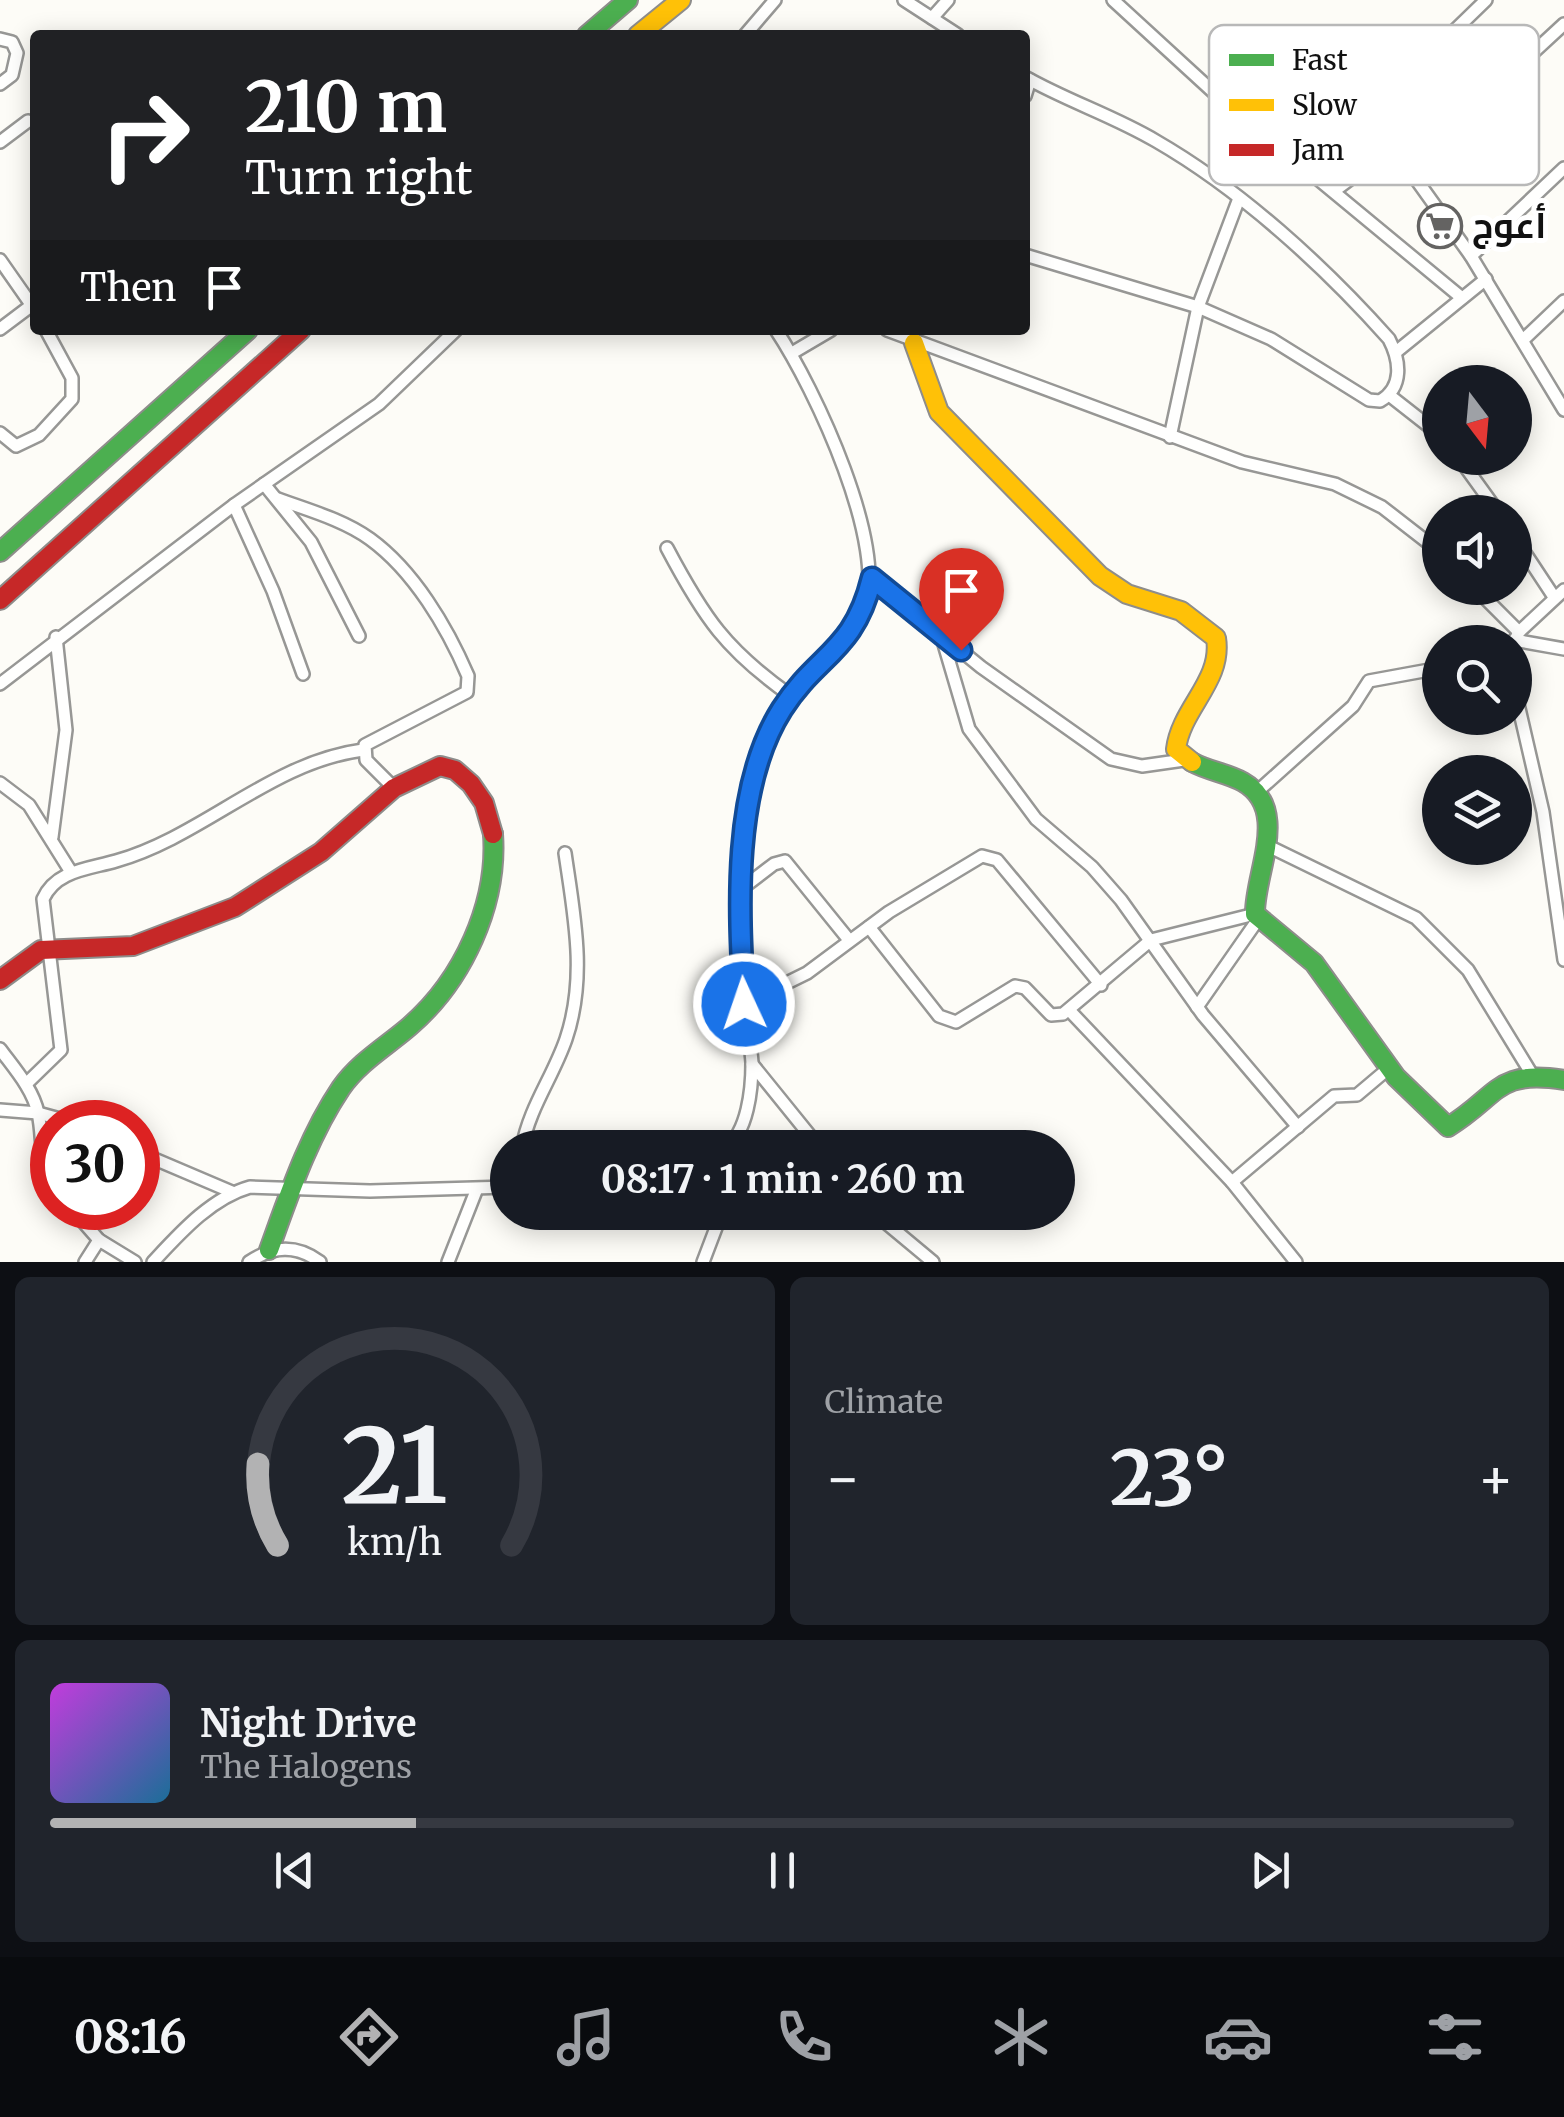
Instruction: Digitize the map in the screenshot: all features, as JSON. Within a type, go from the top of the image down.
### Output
[{"type":"main road","points":[[593,30],[628,0]]},
{"type":"main road","points":[[644,30],[682,0]]},
{"type":"main road","points":[[0,552],[242,335]]},
{"type":"main road","points":[[0,600],[295,335]]},
{"type":"main road","points":[[914,343],[939,412],[1100,576],[1127,594],[1181,611],[1216,638],[1218,664],[1176,734],[1176,749],[1184,760],[1248,782],[1258,791],[1265,804],[1268,846],[1253,900],[1257,916],[1314,963],[1389,1068],[1448,1126],[1496,1086],[1531,1073],[1564,1080]]},
{"type":"main road","points":[[0,980],[31,954],[52,949],[133,946],[235,907],[321,852],[394,788],[440,766],[463,774],[476,788],[494,828],[495,867],[488,895],[452,974],[418,1019],[340,1088],[292,1188],[269,1250]]},
{"type":"street","points":[[749,30],[775,0]]},
{"type":"street","points":[[904,0],[947,30]]},
{"type":"street","points":[[932,18],[948,0]]},
{"type":"street","points":[[1112,0],[1209,89]]},
{"type":"street","points":[[1461,25],[1486,0]]},
{"type":"street","points":[[1539,47],[1564,24]]},
{"type":"street","points":[[0,39],[12,42],[16,52],[12,75],[0,84]]},
{"type":"street","points":[[1030,79],[1152,138],[1209,180]]},
{"type":"street","points":[[0,142],[28,121]]},
{"type":"street","points":[[1472,256],[1564,168]]},
{"type":"street","points":[[1030,257],[1198,308],[1271,339],[1355,394],[1380,401],[1390,395],[1397,376],[1396,352],[1370,318],[1216,185]]},
{"type":"street","points":[[1327,185],[1462,298]]},
{"type":"street","points":[[1334,191],[1342,185]]},
{"type":"street","points":[[1420,185],[1472,256],[1564,410]]},
{"type":"street","points":[[1170,437],[1198,308],[1238,201]]},
{"type":"street","points":[[0,260],[5,276],[30,304]]},
{"type":"street","points":[[1396,352],[1486,279]]},
{"type":"street","points":[[1523,340],[1564,301]]},
{"type":"street","points":[[0,329],[30,310]]},
{"type":"street","points":[[0,432],[16,446],[26,444],[72,400],[72,378],[49,335]]},
{"type":"street","points":[[0,684],[234,504],[378,404],[451,335]]},
{"type":"street","points":[[738,1130],[745,1116],[752,1064],[744,1004],[740,890],[744,828],[762,752],[791,696],[863,614],[872,578],[862,519],[792,353],[779,335]]},
{"type":"street","points":[[792,353],[823,335]]},
{"type":"street","points":[[897,335],[1242,462],[1334,484],[1382,507],[1422,538]]},
{"type":"street","points":[[1390,395],[1422,421]]},
{"type":"street","points":[[264,484],[326,566],[359,636]]},
{"type":"street","points":[[278,499],[346,526],[390,556],[421,592],[468,676],[468,692],[370,738],[364,750]]},
{"type":"street","points":[[234,504],[273,591],[303,674]]},
{"type":"street","points":[[667,548],[702,611],[736,656],[791,696]]},
{"type":"street","points":[[1528,625],[1559,593],[1532,559]]},
{"type":"street","points":[[872,578],[1111,759],[1142,766],[1184,760]]},
{"type":"street","points":[[1489,605],[1505,625]]},
{"type":"street","points":[[941,634],[969,729],[1036,819],[1092,868],[1151,940],[1197,1007],[1298,1127]]},
{"type":"street","points":[[52,837],[66,730],[56,638]]},
{"type":"street","points":[[1532,642],[1564,649]]},
{"type":"street","points":[[1258,791],[1353,706],[1370,681],[1422,671]]},
{"type":"street","points":[[1526,735],[1544,812],[1564,960]]},
{"type":"street","points":[[364,750],[373,769],[394,788]]},
{"type":"street","points":[[26,1084],[62,1050],[43,899],[54,883],[71,872],[165,844],[303,765],[333,754],[364,750]]},
{"type":"street","points":[[0,783],[29,805],[71,872]]},
{"type":"street","points":[[1268,846],[1389,904],[1428,929],[1468,970],[1531,1073]]},
{"type":"street","points":[[527,1130],[533,1108],[566,1039],[578,996],[576,924],[565,853]]},
{"type":"street","points":[[744,1004],[807,973],[849,940],[973,858],[990,856],[1101,985]]},
{"type":"street","points":[[740,890],[774,864],[785,861],[849,940]]},
{"type":"street","points":[[868,927],[946,1021],[963,1020],[1015,986],[1024,988],[1051,1015],[1069,1010],[1151,940],[1257,916]]},
{"type":"street","points":[[1197,1007],[1257,916]]},
{"type":"street","points":[[1069,1010],[1232,1182],[1296,1262]]},
{"type":"street","points":[[0,1049],[26,1084],[33,1100]]},
{"type":"street","points":[[752,1064],[805,1130]]},
{"type":"street","points":[[1232,1182],[1334,1096],[1357,1095],[1389,1068]]},
{"type":"street","points":[[0,1110],[30,1112]]},
{"type":"street","points":[[160,1161],[232,1192],[270,1186],[476,1191],[490,1188]]},
{"type":"street","points":[[448,1262],[476,1191]]},
{"type":"street","points":[[153,1262],[232,1192]]},
{"type":"street","points":[[90,1230],[98,1240],[136,1262]]},
{"type":"street","points":[[703,1262],[715,1230]]},
{"type":"street","points":[[895,1230],[933,1262]]},
{"type":"street","points":[[85,1262],[98,1240]]},
{"type":"street","points":[[249,1262],[269,1250],[306,1251],[320,1262]]},
{"type":"traffic: fast","points":[[593,30],[628,0]]},
{"type":"traffic: fast","points":[[0,552],[242,335]]},
{"type":"traffic: fast","points":[[1192,762],[1243,782],[1265,808],[1267,843],[1255,914],[1314,963],[1396,1077],[1448,1127],[1510,1082],[1524,1078],[1564,1080]]},
{"type":"traffic: fast","points":[[269,1250],[309,1146],[341,1088],[429,1007],[461,963],[490,887],[493,834]]},
{"type":"traffic: slow","points":[[644,30],[681,0]]},
{"type":"traffic: slow","points":[[914,343],[939,412],[1100,576],[1127,594],[1181,611],[1216,638],[1213,668],[1185,720],[1176,749],[1192,762]]},
{"type":"traffic: jam","points":[[0,600],[295,335]]},
{"type":"traffic: jam","points":[[0,980],[41,950],[133,946],[235,907],[321,852],[394,788],[440,766],[455,770],[471,784],[484,803],[493,834]]},
{"type":"place","name":"أعوج","points":[[1440,226]]},
{"type":"route","points":[[744,1004],[740,940],[744,828],[762,752],[780,712],[863,614],[872,578],[961,650]]}]
